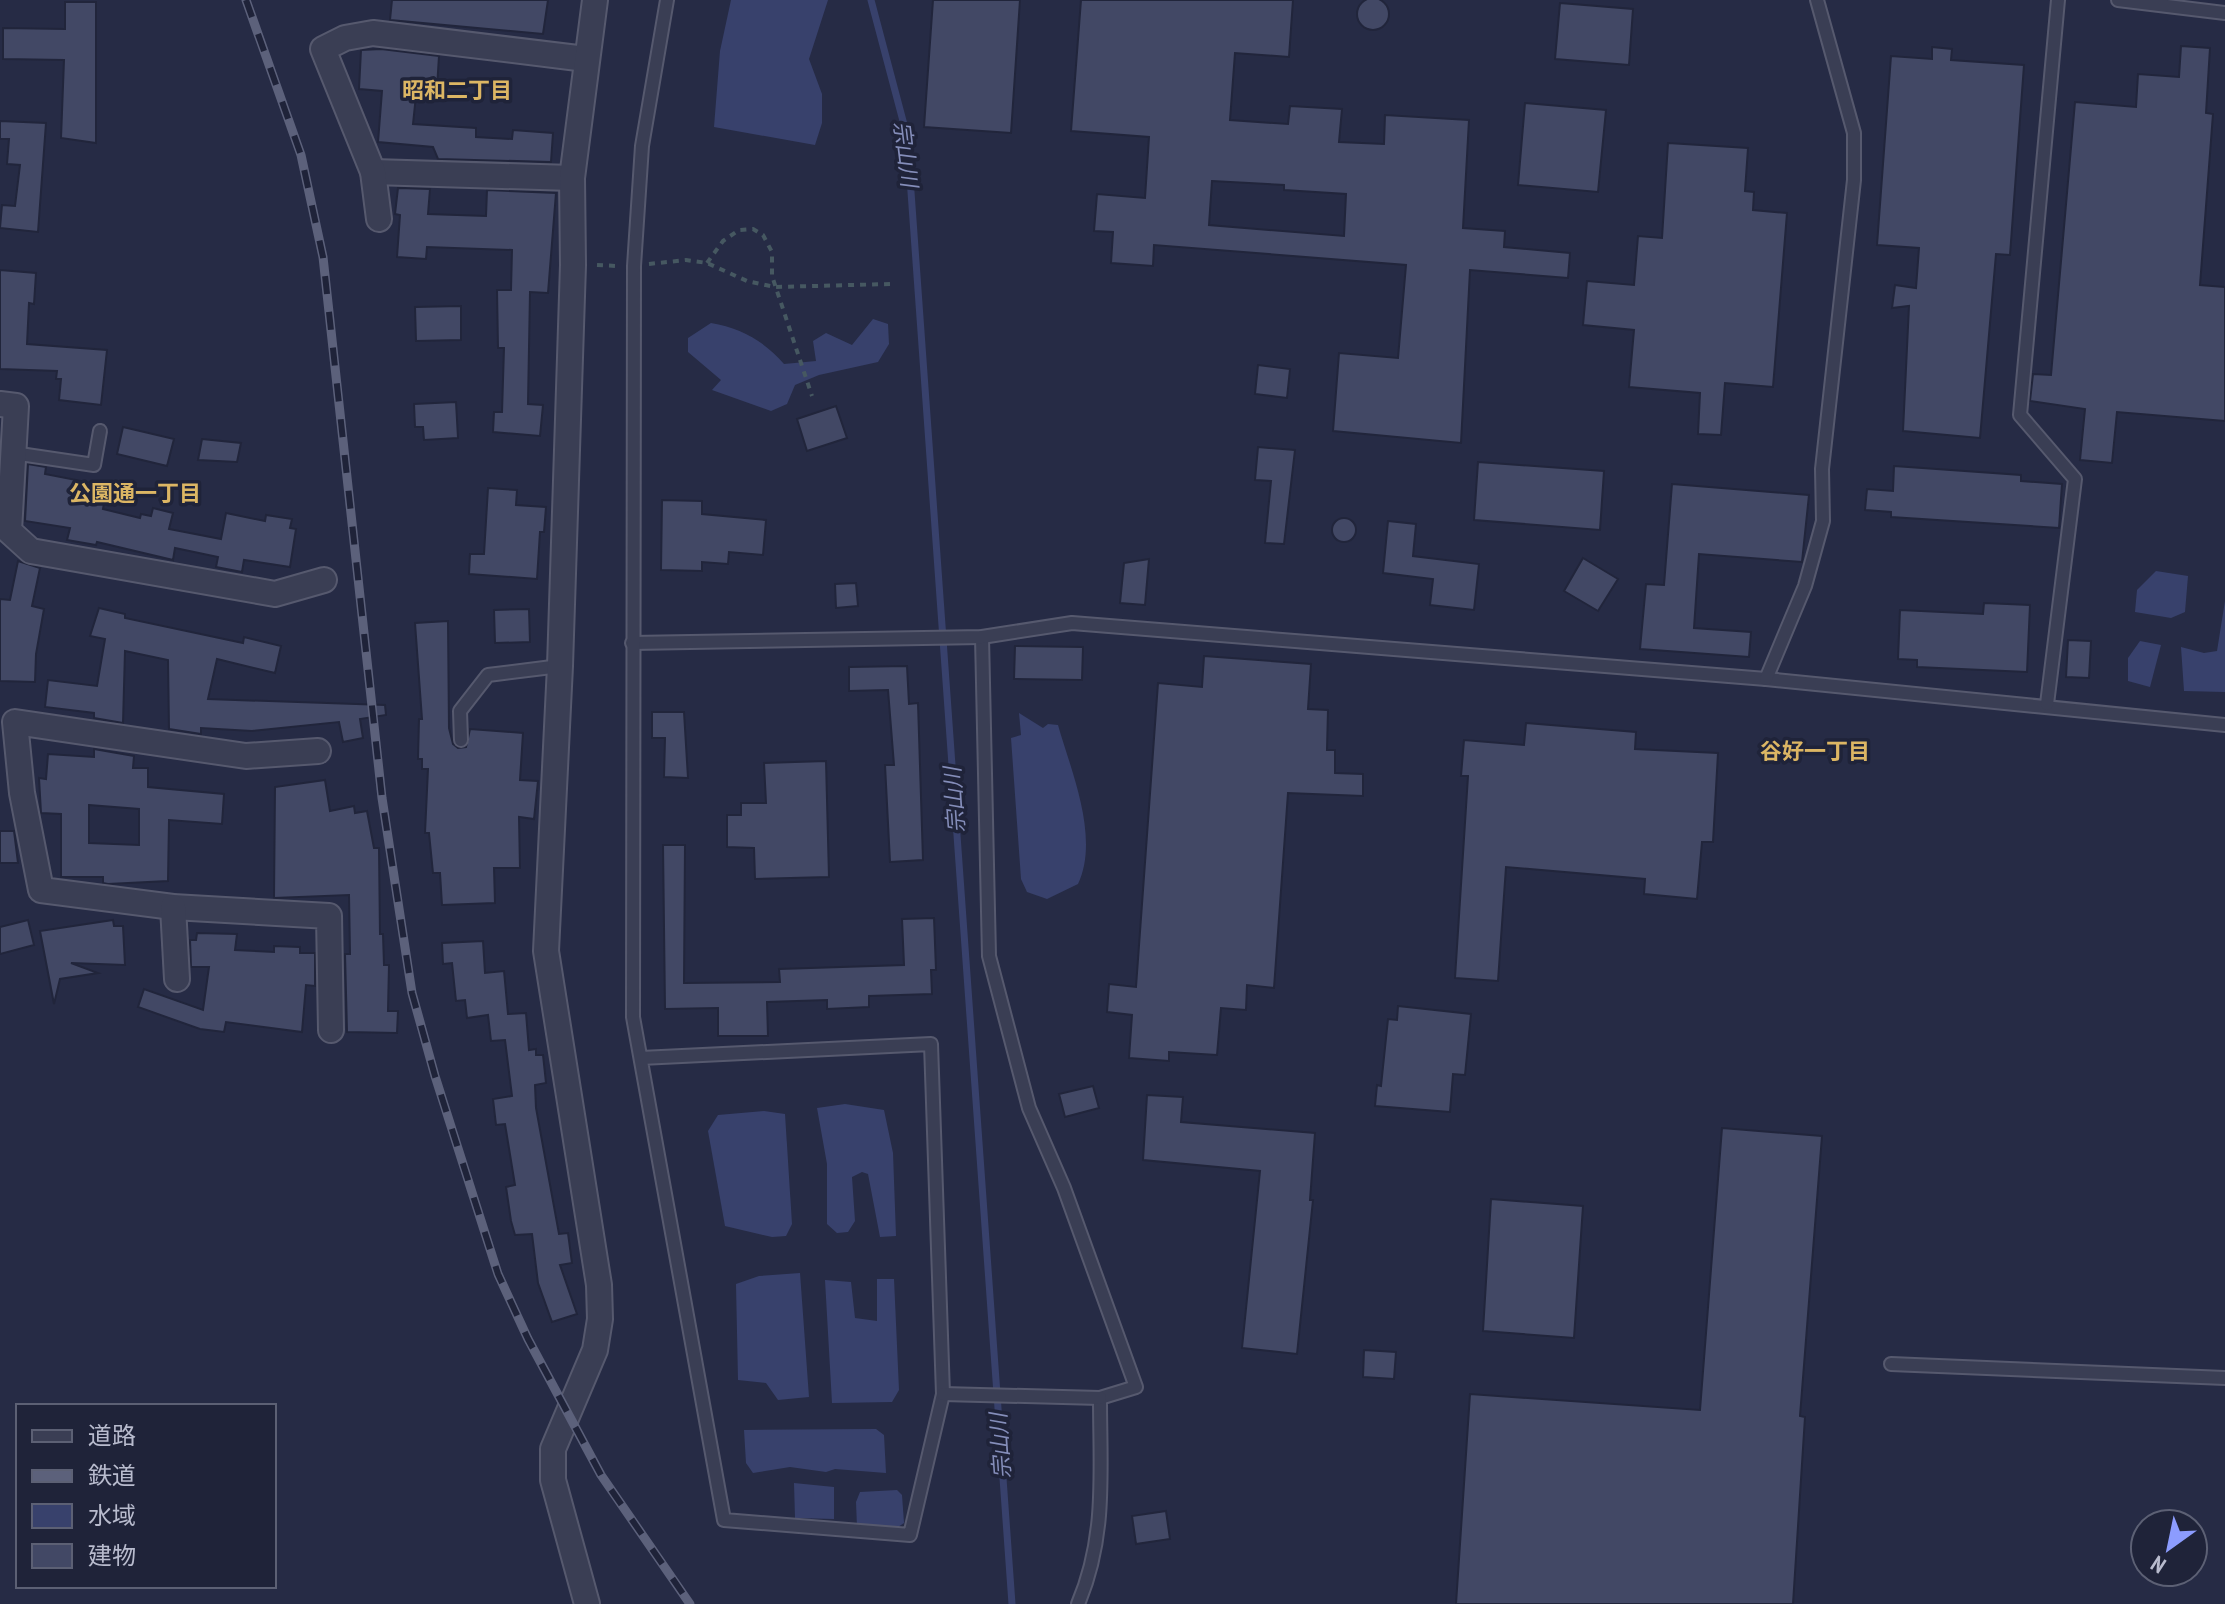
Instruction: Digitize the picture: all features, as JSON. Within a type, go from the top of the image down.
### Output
[{"type":"street","points":[[587,1604],[553,1480],[553,1449],[595,1350],[600,1319],[599,1285],[586,1194],[560,1058],[546,951],[560,666],[573,265],[572,178],[595,0]]},
{"type":"street","points":[[379,219],[373,172],[323,49],[345,38],[373,33],[586,59]]},
{"type":"street","points":[[373,172],[572,178]]},
{"type":"street","points":[[0,404],[16,406],[9,531],[31,551],[275,594],[324,580]]},
{"type":"street","points":[[318,751],[246,756],[15,722],[11,794],[41,890],[173,907],[329,916],[331,1030]]},
{"type":"street","points":[[173,907],[177,979]]},
{"type":"lane","points":[[641,1058],[931,1044],[943,1394],[910,1535],[724,1520],[633,1017],[634,266],[642,146],[667,0]]},
{"type":"lane","points":[[1766,679],[1805,586],[1823,521],[1822,469],[1854,180],[1854,133],[1817,0]]},
{"type":"lane","points":[[2047,704],[2075,479],[2020,415],[2058,0]]},
{"type":"lane","points":[[2118,0],[2225,13]]},
{"type":"lane","points":[[13,453],[94,465],[100,431]]},
{"type":"lane","points":[[632,643],[982,637],[1072,623],[1766,679],[2047,704],[2225,725]]},
{"type":"lane","points":[[943,1394],[1100,1398],[1136,1387],[1064,1188],[1029,1108],[989,956],[982,637]]},
{"type":"lane","points":[[461,740],[460,711],[488,675],[560,666]]},
{"type":"lane","points":[[1891,1364],[2225,1378]]},
{"type":"lane","points":[[1078,1604],[1097,1554],[1100,1528],[1100,1398]]},
{"type":"path","points":[[707,263],[723,241],[739,230],[753,229],[763,235],[772,252],[775,287],[812,396]]},
{"type":"path","points":[[573,265],[634,266],[686,260],[707,263],[747,281],[775,287],[890,284]]},
{"type":"water","points":[[731,0],[828,0],[809,59],[822,94],[822,123],[815,145],[714,127],[720,51]]},
{"type":"water","points":[[873,319],[888,324],[889,344],[878,362],[819,375],[795,385],[787,404],[771,411],[712,390],[721,380],[688,352],[688,338],[711,323],[751,337],[784,364],[816,361],[813,341],[826,333],[852,345]]},
{"type":"water","points":[[2156,571],[2188,576],[2185,612],[2171,618],[2135,612],[2137,590]]},
{"type":"water","points":[[2225,601],[2225,692],[2184,691],[2181,647],[2204,653],[2217,651]]},
{"type":"water","points":[[2140,641],[2161,645],[2150,687],[2128,681],[2128,658]]},
{"type":"water","points":[[1019,713],[1043,728],[1048,724],[1058,725],[1085,825],[1084,866],[1078,884],[1047,899],[1027,892],[1021,879],[1011,738],[1021,735]]},
{"type":"water","points":[[845,1104],[884,1110],[893,1153],[896,1236],[880,1237],[868,1174],[862,1172],[852,1177],[855,1221],[848,1232],[837,1233],[827,1224],[827,1164],[817,1108]]},
{"type":"water","points":[[764,1111],[785,1114],[792,1224],[786,1236],[772,1237],[725,1226],[708,1131],[718,1115]]},
{"type":"water","points":[[800,1273],[809,1397],[778,1400],[766,1383],[738,1380],[736,1284],[759,1276]]},
{"type":"water","points":[[877,1279],[894,1279],[899,1390],[892,1402],[832,1403],[825,1280],[851,1282],[855,1318],[877,1321]]},
{"type":"water","points":[[876,1429],[884,1435],[886,1473],[835,1469],[826,1472],[790,1467],[753,1473],[746,1463],[744,1430]]},
{"type":"water","points":[[794,1483],[834,1487],[834,1519],[795,1518]]},
{"type":"water","points":[[897,1490],[902,1495],[904,1523],[892,1531],[857,1527],[856,1502],[860,1492]]},
{"type":"building","points":[[1379,-1],[1388,8],[1385,26],[1373,30],[1361,26],[1357,14],[1361,2]]},
{"type":"building","points":[[392,0],[548,0],[543,34],[390,20]]},
{"type":"building","points":[[933,0],[1020,0],[1011,133],[924,127]]},
{"type":"building","points":[[1081,0],[1293,0],[1289,57],[1235,53],[1230,120],[1288,124],[1290,106],[1342,109],[1339,142],[1384,144],[1385,115],[1469,120],[1463,228],[1505,231],[1504,247],[1570,253],[1568,278],[1470,270],[1461,443],[1333,431],[1339,353],[1398,358],[1406,265],[1154,245],[1153,266],[1111,263],[1113,232],[1094,231],[1097,194],[1145,198],[1149,137],[1071,131]],"holes":[[[1212,181],[1284,185],[1284,190],[1346,194],[1344,236],[1209,225]]]},
{"type":"building","points":[[65,2],[96,2],[96,143],[61,138],[64,60],[3,59],[3,28],[65,29]]},
{"type":"building","points":[[1560,3],[1633,9],[1629,65],[1555,59]]},
{"type":"building","points":[[2181,46],[2210,48],[2206,113],[2213,114],[2200,285],[2225,287],[2225,421],[2117,412],[2112,463],[2080,460],[2085,409],[2030,401],[2033,374],[2051,375],[2075,102],[2136,107],[2138,74],[2179,77]]},
{"type":"building","points":[[1932,47],[1952,49],[1951,60],[2024,65],[2010,255],[1996,254],[1980,438],[1903,431],[1909,306],[1892,308],[1895,285],[1916,288],[1919,248],[1877,245],[1891,56],[1932,59]]},
{"type":"building","points":[[381,49],[439,56],[437,88],[417,86],[413,124],[476,128],[476,137],[512,139],[513,130],[553,133],[551,162],[438,159],[433,147],[378,142],[382,91],[359,89],[361,50]]},
{"type":"building","points":[[1525,103],[1606,110],[1598,192],[1518,185]]},
{"type":"building","points":[[0,121],[46,123],[38,232],[0,228],[2,205],[15,206],[20,165],[7,164],[9,139],[0,139]]},
{"type":"building","points":[[1668,143],[1748,148],[1745,191],[1754,192],[1753,210],[1787,213],[1773,387],[1725,383],[1721,435],[1698,434],[1700,393],[1629,387],[1634,330],[1583,325],[1587,281],[1634,285],[1638,236],[1662,238]]},
{"type":"building","points":[[398,188],[430,189],[428,214],[486,216],[487,190],[556,193],[548,293],[530,292],[528,404],[543,405],[540,436],[493,432],[494,412],[502,412],[504,348],[498,348],[497,290],[511,290],[512,250],[427,247],[426,259],[397,257],[400,215],[395,214]]},
{"type":"building","points":[[0,270],[36,273],[34,304],[29,303],[27,344],[107,350],[101,405],[59,400],[61,379],[56,379],[57,371],[0,369]]},
{"type":"building","points":[[461,306],[461,340],[416,341],[415,307]]},
{"type":"building","points":[[1258,365],[1290,369],[1287,398],[1255,394]]},
{"type":"building","points":[[456,402],[458,438],[424,440],[423,427],[415,427],[414,404]]},
{"type":"building","points":[[836,406],[847,438],[807,451],[797,419]]},
{"type":"building","points":[[123,427],[174,439],[167,466],[117,454]]},
{"type":"building","points":[[202,439],[241,443],[237,462],[198,460]]},
{"type":"building","points":[[1258,447],[1295,450],[1284,544],[1265,543],[1271,481],[1255,480]]},
{"type":"building","points":[[1478,462],[1604,471],[1600,530],[1474,520]]},
{"type":"building","points":[[28,464],[46,467],[45,474],[107,486],[103,509],[140,518],[141,514],[151,516],[153,508],[173,513],[169,529],[221,539],[226,513],[265,521],[266,515],[292,519],[290,528],[296,529],[290,567],[244,560],[242,572],[216,567],[218,557],[175,548],[173,560],[97,542],[96,545],[67,540],[70,528],[25,521]]},
{"type":"building","points":[[1894,466],[2021,475],[2021,481],[2062,484],[2059,528],[1891,517],[1891,512],[1865,510],[1867,489],[1893,491]]},
{"type":"building","points":[[1672,484],[1809,495],[1802,562],[1699,554],[1694,628],[1751,632],[1749,657],[1640,649],[1646,584],[1664,585]]},
{"type":"building","points":[[488,488],[517,490],[516,505],[546,507],[544,532],[540,532],[537,579],[469,574],[470,554],[484,554]]},
{"type":"building","points":[[662,500],[702,501],[702,514],[766,520],[763,555],[729,552],[728,564],[702,562],[702,571],[661,570]]},
{"type":"building","points":[[1339,518],[1349,518],[1356,525],[1356,535],[1349,542],[1339,542],[1332,535],[1332,525]]},
{"type":"building","points":[[1388,521],[1416,524],[1413,556],[1479,564],[1474,610],[1430,605],[1433,579],[1383,573]]},
{"type":"building","points":[[1583,558],[1618,579],[1598,611],[1564,591]]},
{"type":"building","points":[[1149,559],[1145,605],[1120,603],[1124,563]]},
{"type":"building","points":[[18,561],[40,568],[32,606],[44,609],[36,654],[35,682],[0,681],[0,599],[10,600]]},
{"type":"building","points":[[856,583],[858,606],[836,608],[835,584]]},
{"type":"building","points":[[1984,603],[2030,605],[2027,672],[1917,667],[1917,660],[1898,659],[1900,610],[1983,614]]},
{"type":"building","points":[[99,608],[125,614],[125,618],[243,643],[244,637],[281,646],[275,673],[217,659],[208,699],[385,705],[386,715],[360,719],[363,738],[343,742],[339,722],[252,731],[201,728],[201,734],[169,729],[168,660],[125,651],[123,723],[94,718],[94,713],[45,707],[48,680],[97,686],[105,639],[90,636]]},
{"type":"building","points":[[529,609],[530,642],[495,643],[494,610]]},
{"type":"building","points":[[448,621],[449,728],[453,744],[458,748],[466,747],[470,729],[523,733],[520,780],[538,781],[534,819],[519,817],[520,868],[494,868],[495,903],[442,905],[440,873],[433,873],[429,833],[425,833],[428,769],[422,769],[422,759],[418,759],[419,719],[422,719],[415,623]]},
{"type":"building","points":[[2068,640],[2091,641],[2089,678],[2066,677]]},
{"type":"building","points":[[1015,646],[1083,647],[1082,680],[1014,679]]},
{"type":"building","points":[[1204,656],[1311,664],[1308,709],[1328,710],[1327,750],[1335,750],[1335,773],[1363,774],[1363,796],[1288,793],[1274,988],[1247,985],[1246,1010],[1221,1008],[1217,1055],[1169,1052],[1169,1061],[1129,1058],[1132,1015],[1107,1012],[1109,984],[1136,987],[1158,683],[1202,687]]},
{"type":"building","points":[[907,666],[909,704],[918,703],[923,860],[890,862],[885,765],[894,765],[888,690],[849,691],[849,667]]},
{"type":"building","points":[[652,712],[684,712],[688,778],[664,777],[665,738],[652,738]]},
{"type":"building","points":[[1526,723],[1636,732],[1635,749],[1718,753],[1713,842],[1702,842],[1697,899],[1644,894],[1645,879],[1506,867],[1498,981],[1455,978],[1468,776],[1461,776],[1464,740],[1524,745]]},
{"type":"building","points":[[94,749],[134,756],[133,768],[148,768],[148,787],[224,794],[222,824],[169,820],[168,881],[108,884],[103,883],[103,877],[61,877],[61,814],[41,813],[39,778],[46,779],[48,754],[94,757]],"holes":[[[89,805],[139,809],[139,845],[89,843]]]},
{"type":"building","points":[[826,761],[829,877],[755,879],[754,848],[727,847],[727,815],[741,815],[741,803],[766,803],[764,763]]},
{"type":"building","points":[[325,780],[330,811],[354,806],[355,813],[367,811],[374,848],[379,848],[380,934],[383,934],[384,965],[389,965],[388,1011],[398,1011],[397,1033],[347,1032],[345,954],[350,954],[349,895],[274,898],[275,787]]},
{"type":"building","points":[[0,831],[14,831],[18,863],[0,863]]},
{"type":"building","points":[[663,845],[685,845],[684,983],[780,982],[779,969],[904,965],[902,919],[934,918],[936,970],[931,970],[932,994],[869,996],[869,1007],[827,1009],[827,1000],[767,1002],[768,1036],[718,1036],[718,1008],[665,1009]]},
{"type":"building","points":[[28,920],[34,945],[0,954],[0,927]]},
{"type":"building","points":[[113,920],[114,926],[123,926],[125,965],[71,963],[98,973],[60,979],[54,1004],[40,931]]},
{"type":"building","points":[[197,933],[237,934],[235,950],[274,952],[274,946],[300,947],[300,953],[315,953],[315,986],[306,985],[302,1032],[226,1022],[224,1032],[200,1029],[138,1007],[144,989],[203,1010],[209,967],[191,967],[190,940],[196,940]]},
{"type":"building","points":[[483,941],[485,973],[504,971],[508,1014],[526,1013],[529,1050],[536,1049],[536,1055],[543,1055],[546,1083],[535,1085],[536,1108],[559,1234],[568,1233],[572,1263],[560,1265],[577,1314],[552,1322],[538,1283],[532,1234],[515,1235],[511,1221],[506,1187],[515,1185],[505,1124],[496,1125],[493,1099],[512,1096],[505,1040],[491,1041],[488,1015],[467,1018],[465,1000],[456,1001],[452,963],[443,964],[442,943]]},
{"type":"building","points":[[1398,1006],[1471,1014],[1465,1075],[1453,1074],[1450,1112],[1375,1106],[1377,1085],[1381,1086],[1388,1019],[1397,1020]]},
{"type":"building","points":[[1093,1086],[1099,1108],[1065,1117],[1059,1094]]},
{"type":"building","points":[[1147,1095],[1183,1097],[1181,1122],[1315,1133],[1310,1200],[1313,1200],[1297,1354],[1242,1348],[1260,1171],[1143,1160]]},
{"type":"building","points":[[1722,1128],[1822,1136],[1800,1416],[1805,1417],[1793,1604],[1456,1604],[1470,1394],[1700,1410]]},
{"type":"building","points":[[1491,1199],[1583,1206],[1574,1338],[1483,1331]]},
{"type":"building","points":[[1364,1350],[1396,1352],[1394,1379],[1363,1377]]},
{"type":"building","points":[[1166,1511],[1170,1539],[1136,1544],[1132,1516]]},
{"type":"waterway","name":"宗山川","points":[[871,0],[907,136],[1012,1604]]},
{"type":"railway","points":[[246,0],[301,155],[323,257],[382,798],[412,993],[498,1274],[528,1339],[601,1475],[690,1604]]},
{"type":"district","name":"昭和二丁目","points":[[457,90]]},
{"type":"district","name":"公園通一丁目","points":[[135,493]]},
{"type":"district","name":"谷好一丁目","points":[[1815,751]]}]
